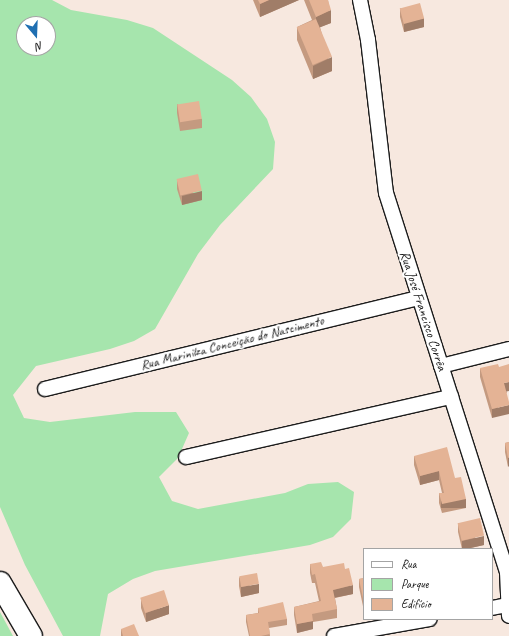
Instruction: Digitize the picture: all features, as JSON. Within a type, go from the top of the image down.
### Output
[{"type":"highway","points":[[0,583],[31,636]]},
{"type":"street","name":"Rua José Francisco Corrêa","points":[[360,0],[368,40],[386,193],[418,298],[508,571],[508,610]]},
{"type":"street","name":"Rua Marinilza Conceição do Nascimento","points":[[45,388],[418,298]]},
{"type":"street","points":[[441,366],[509,350]]},
{"type":"street","points":[[186,457],[451,397]]},
{"type":"street","points":[[493,608],[508,610]]},
{"type":"street","points":[[334,636],[423,620]]},
{"type":"green space","points":[[0,0],[52,0],[71,10],[127,20],[153,28],[232,80],[251,97],[267,119],[275,142],[273,169],[220,225],[198,254],[155,329],[134,341],[110,349],[36,366],[13,395],[24,418],[50,422],[135,412],[176,412],[189,433],[178,458],[159,477],[172,501],[198,509],[285,493],[308,484],[338,482],[354,492],[351,519],[333,537],[310,545],[155,571],[133,579],[108,594],[100,636],[63,636],[25,565],[0,507]]},
{"type":"green space","points":[[0,612],[13,636],[0,636]]},
{"type":"building","points":[[258,0],[269,0],[260,4]]},
{"type":"building","points":[[309,0],[328,0],[331,10],[316,17]]},
{"type":"building","points":[[420,3],[424,18],[404,24],[400,8]]},
{"type":"building","points":[[316,19],[332,57],[313,65],[297,27]]},
{"type":"building","points":[[199,101],[202,119],[180,122],[177,104]]},
{"type":"building","points":[[198,174],[202,191],[180,196],[177,179]]},
{"type":"building","points":[[498,364],[499,367],[509,364],[509,382],[504,383],[509,405],[492,409],[480,368]]},
{"type":"building","points":[[509,442],[509,457],[508,458],[505,443]]},
{"type":"building","points":[[447,447],[455,478],[461,477],[466,499],[442,504],[439,493],[444,493],[439,471],[420,476],[414,456]]},
{"type":"building","points":[[480,518],[484,536],[462,541],[458,523]]},
{"type":"building","points":[[321,562],[323,567],[344,563],[345,569],[349,568],[353,585],[333,590],[337,609],[312,614],[313,621],[297,624],[294,607],[321,601],[315,574],[312,575],[310,564]]},
{"type":"building","points":[[257,573],[259,584],[241,587],[239,576]]},
{"type":"building","points":[[363,578],[363,598],[359,579]]},
{"type":"building","points":[[164,590],[169,605],[145,613],[140,598]]},
{"type":"building","points":[[283,602],[287,619],[268,622],[270,634],[250,636],[246,615],[259,613],[258,608]]},
{"type":"building","points":[[134,624],[139,636],[123,636],[121,629]]}]
